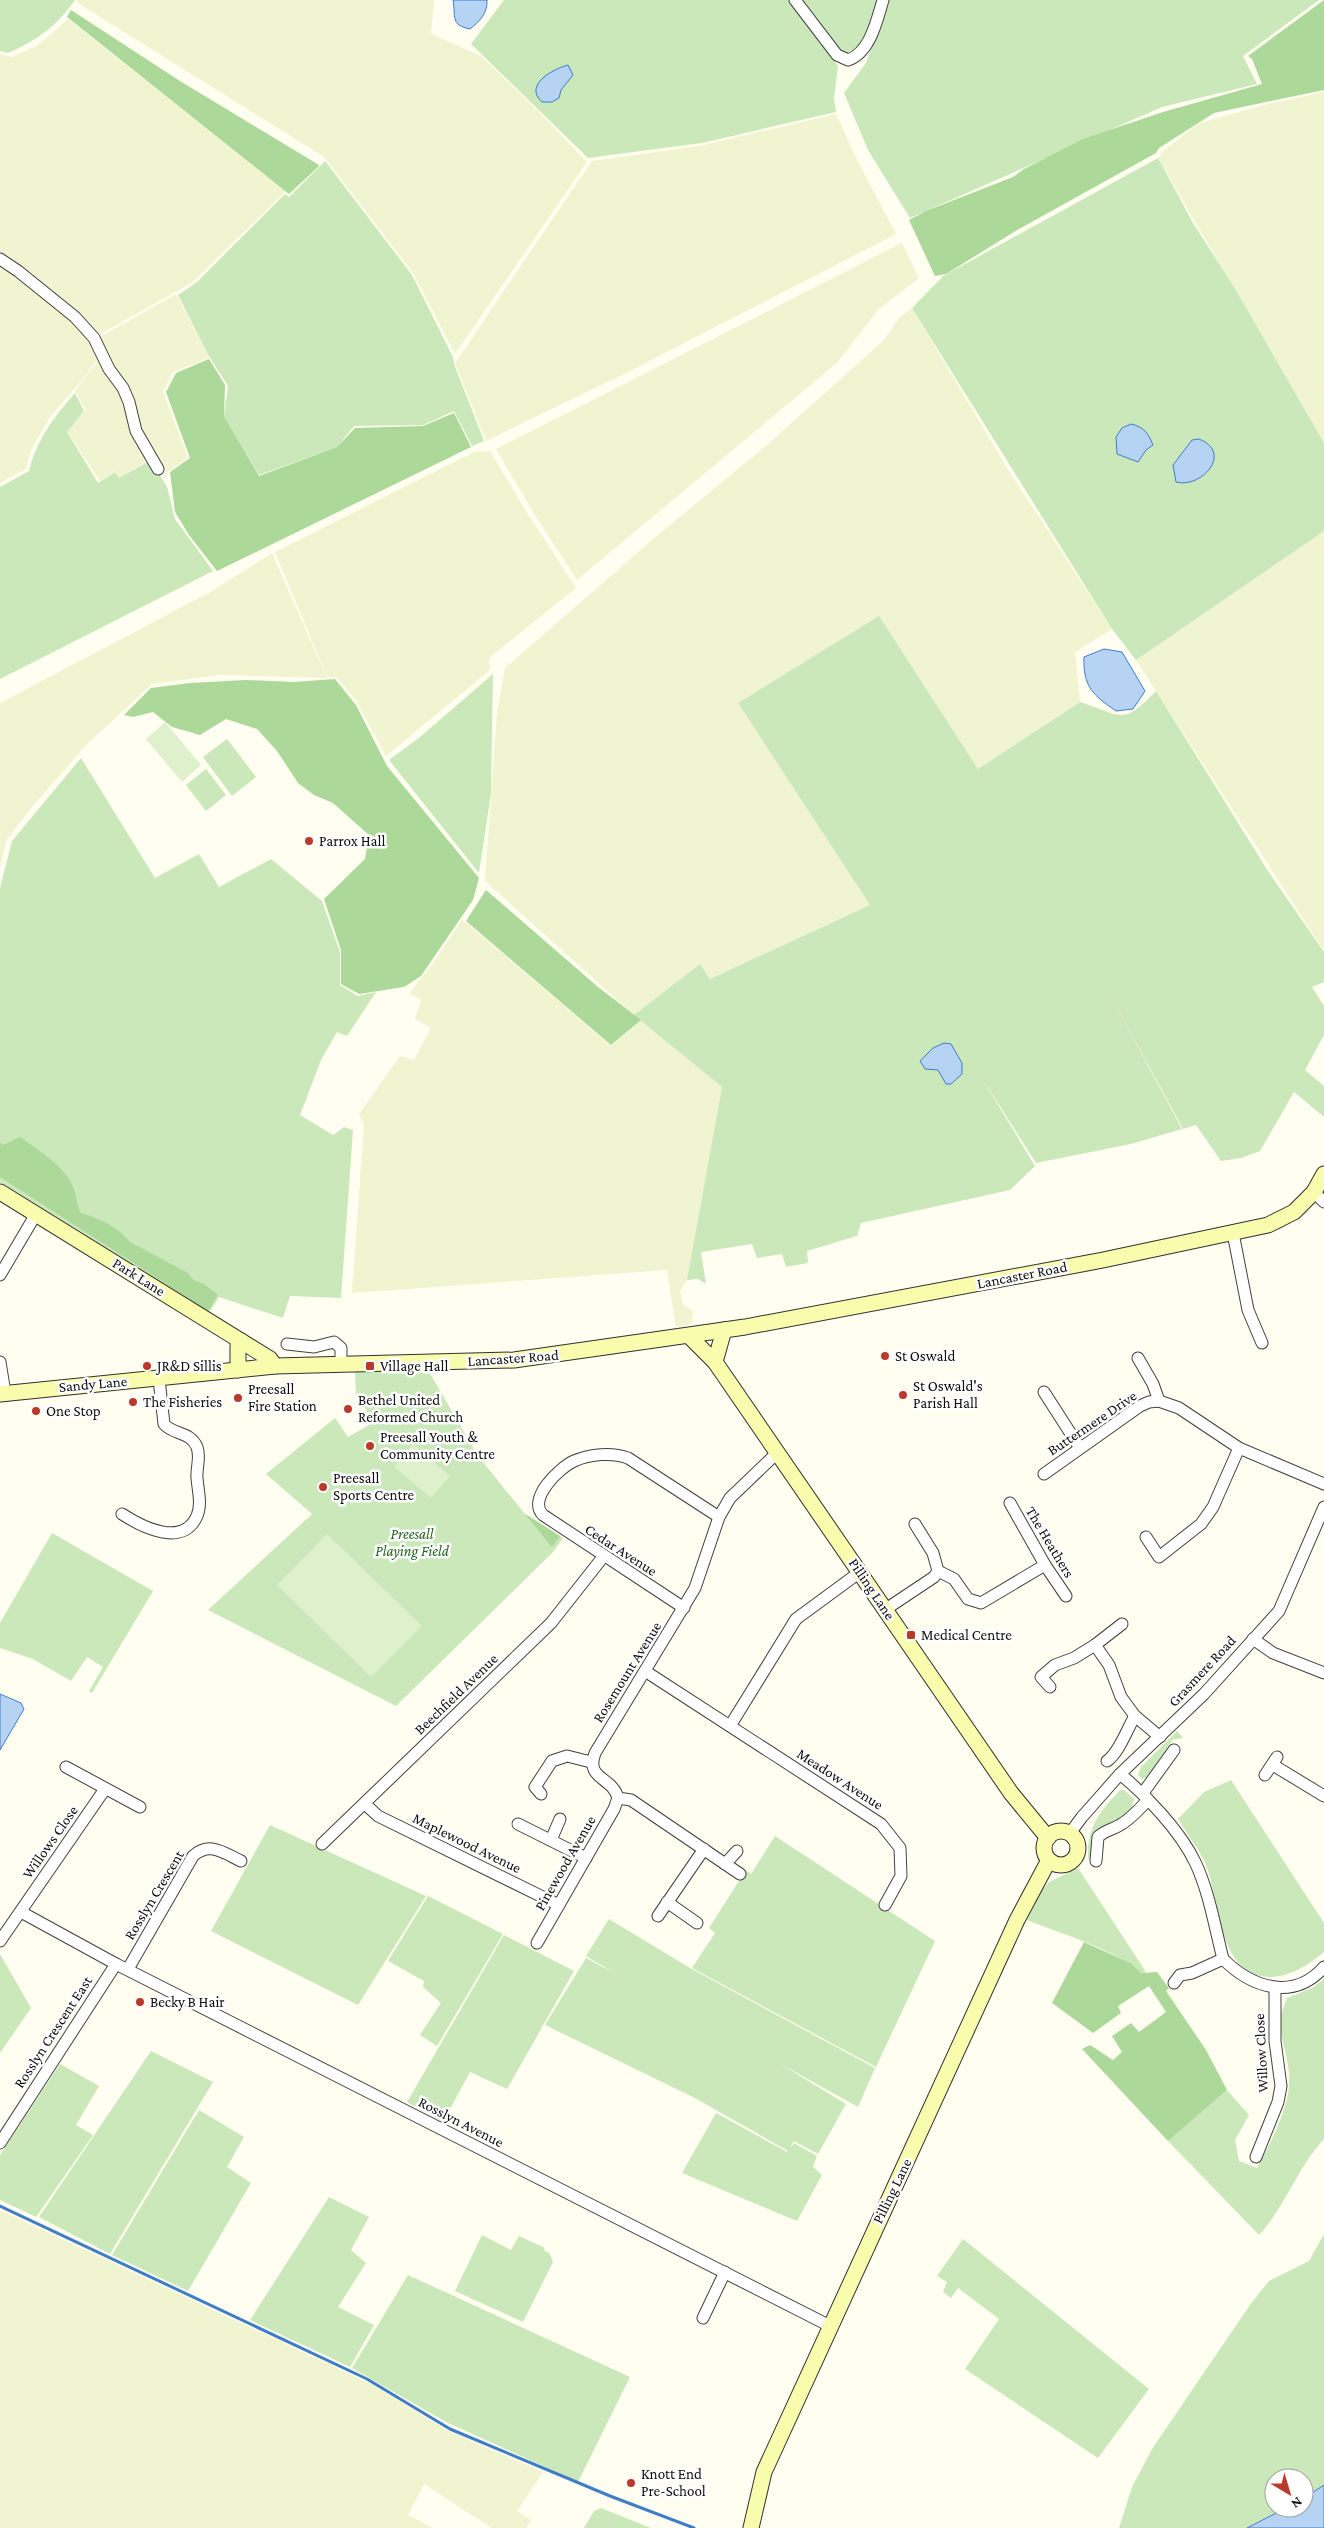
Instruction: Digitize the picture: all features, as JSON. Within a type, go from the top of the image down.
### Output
[{"type":"main road","name":"Lancaster Road","points":[[275,1366],[341,1362],[514,1360],[724,1330],[1103,1260],[1268,1225],[1319,1197],[1324,1174]]},
{"type":"main road","name":"Park Lane","points":[[0,1192],[270,1359],[275,1366]]},
{"type":"main road","points":[[715,1362],[724,1330]]},
{"type":"main road","name":"Pilling Lane","points":[[694,1335],[715,1362],[1012,1793],[1048,1838]]},
{"type":"main road","points":[[238,1370],[238,1346],[241,1341]]},
{"type":"main road","name":"Sandy Lane","points":[[2,1393],[275,1366]]},
{"type":"main road","points":[[1057,1832],[1070,1833],[1078,1844],[1074,1859],[1060,1865],[1049,1860],[1044,1851],[1048,1838],[1057,1832]]},
{"type":"main road","name":"Pilling Lane","points":[[751,2528],[764,2472],[1017,1920],[1049,1860]]},
{"type":"street","points":[[795,0],[837,55],[848,60],[857,57],[866,47],[883,0]]},
{"type":"street","points":[[0,260],[18,271],[75,317],[94,338],[110,369],[123,388],[129,402],[136,431],[158,469]]},
{"type":"street","points":[[0,1275],[36,1214]]},
{"type":"street","points":[[1233,1233],[1248,1310],[1262,1344]]},
{"type":"street","points":[[287,1344],[314,1347],[334,1342],[341,1348],[341,1362]]},
{"type":"street","points":[[1138,1358],[1153,1384],[1159,1401],[1179,1408],[1239,1448],[1324,1484]]},
{"type":"street","points":[[0,1362],[2,1393]]},
{"type":"street","points":[[122,1514],[142,1527],[164,1533],[184,1530],[197,1517],[200,1498],[197,1475],[198,1450],[193,1440],[185,1434],[170,1430],[164,1424],[159,1378]]},
{"type":"street","points":[[1044,1392],[1080,1448]]},
{"type":"street","name":"Buttermere Drive","points":[[1044,1474],[1140,1406],[1148,1402],[1159,1401]]},
{"type":"street","points":[[1146,1537],[1162,1561],[1201,1524],[1213,1507],[1239,1448]]},
{"type":"street","name":"Rosemount Avenue","points":[[592,1762],[594,1753],[695,1588],[719,1517],[730,1498],[778,1453]]},
{"type":"street","name":"Cedar Avenue","points":[[684,1608],[603,1557],[542,1515],[537,1506],[541,1492],[565,1468],[581,1459],[612,1454],[628,1458],[719,1517]]},
{"type":"street","name":"The Heathers","points":[[1010,1503],[1045,1565],[1066,1596]]},
{"type":"street","name":"Grasmere Road","points":[[1070,1833],[1120,1774],[1204,1694],[1279,1611],[1324,1507]]},
{"type":"street","points":[[915,1524],[933,1553],[938,1571],[954,1579],[968,1599],[981,1603],[1045,1565]]},
{"type":"street","name":"Beechfield Avenue","points":[[322,1844],[550,1623],[603,1557]]},
{"type":"street","points":[[886,1609],[934,1577],[938,1571]]},
{"type":"street","points":[[730,1726],[796,1619],[860,1572]]},
{"type":"street","points":[[1050,1687],[1037,1676],[1055,1665],[1074,1658],[1095,1645],[1122,1624]]},
{"type":"street","points":[[1253,1639],[1273,1653],[1324,1673]]},
{"type":"street","points":[[1095,1645],[1109,1665],[1122,1697],[1135,1716],[1160,1737]]},
{"type":"street","name":"Meadow Avenue","points":[[645,1671],[881,1824],[900,1848],[901,1876],[885,1905]]},
{"type":"street","points":[[1107,1760],[1115,1755],[1135,1716]]},
{"type":"street","points":[[1099,1856],[1098,1837],[1105,1830],[1118,1826],[1130,1818],[1174,1750]]},
{"type":"street","points":[[540,1794],[535,1787],[552,1761],[567,1756],[592,1762],[593,1770],[613,1787],[618,1798],[631,1800],[740,1874]]},
{"type":"street","points":[[1265,1775],[1275,1761],[1324,1796]]},
{"type":"street","points":[[66,1767],[140,1807]]},
{"type":"street","points":[[1120,1774],[1145,1797],[1178,1837],[1195,1862],[1223,1959],[1245,1978],[1262,1985],[1282,1988],[1299,1984],[1324,1967]]},
{"type":"street","name":"Willows Close","points":[[0,1941],[105,1789]]},
{"type":"street","name":"Pinewood Avenue","points":[[537,1943],[614,1809],[618,1798]]},
{"type":"street","name":"Maplewood Avenue","points":[[365,1804],[378,1816],[559,1905]]},
{"type":"street","points":[[551,1840],[560,1820]]},
{"type":"street","points":[[518,1824],[586,1858]]},
{"type":"street","name":"Rosslyn Crescent","points":[[128,1969],[193,1856],[200,1850],[212,1848],[242,1861]]},
{"type":"street","points":[[658,1916],[704,1849]]},
{"type":"street","points":[[725,1864],[737,1851]]},
{"type":"street","points":[[667,1902],[696,1923]]},
{"type":"street","name":"Rosslyn Avenue","points":[[20,1912],[116,1964],[830,2326]]},
{"type":"street","points":[[1177,1975],[1192,1973],[1223,1959]]},
{"type":"street","name":"Rosslyn Crescent East","points":[[0,2143],[116,1964]]},
{"type":"street","name":"Willow Close","points":[[1256,2157],[1255,2142],[1278,2102],[1281,2086],[1275,2041],[1274,1987]]},
{"type":"street","points":[[703,2318],[726,2272]]},
{"type":"green space","points":[[0,0],[75,0],[61,18],[45,32],[8,53],[0,51]]},
{"type":"green space","points":[[78,0],[434,0],[431,34],[481,56],[587,162],[455,354],[413,273],[324,157],[76,2]]},
{"type":"green space","points":[[504,0],[794,0],[838,66],[834,98],[836,112],[702,143],[588,158],[471,44]]},
{"type":"green space","points":[[797,0],[878,0],[864,39],[857,49],[843,55]]},
{"type":"green space","points":[[889,0],[1319,0],[1243,56],[1257,84],[1162,107],[910,218],[868,150],[844,93],[866,63]]},
{"type":"green space","points":[[1324,0],[1324,90],[1214,113],[1159,148],[1156,153],[1019,229],[946,274],[935,276],[909,220],[926,211],[1013,177],[1024,169],[1083,139],[1163,112],[1262,84],[1252,59],[1248,56]]},
{"type":"green space","points":[[71,10],[180,81],[319,165],[318,167],[289,194],[67,17]]},
{"type":"green space","points":[[68,19],[286,191],[193,282],[97,336],[0,258],[0,54],[12,57],[38,45]]},
{"type":"green space","points":[[1324,92],[1324,443],[1158,158],[1164,150],[1200,123],[1264,105]]},
{"type":"green space","points":[[836,114],[856,158],[896,234],[630,371],[486,441],[455,363],[592,161],[699,146]]},
{"type":"green space","points":[[1158,158],[1193,223],[1234,287],[1324,443],[1324,531],[1136,660],[1112,629],[912,308],[943,276]]},
{"type":"green space","points":[[325,161],[412,275],[453,357],[484,441],[472,446],[454,411],[423,425],[354,426],[337,447],[259,475],[224,416],[228,386],[207,353],[178,295],[197,282],[285,194],[289,197]]},
{"type":"green space","points":[[902,243],[919,278],[878,310],[837,363],[577,580],[533,512],[496,449]]},
{"type":"green space","points":[[0,264],[42,291],[91,339],[97,360],[50,417],[31,450],[26,469],[0,483]]},
{"type":"green space","points":[[176,294],[209,358],[173,372],[163,392],[188,458],[163,475],[151,458],[119,478],[114,471],[100,481],[67,431],[86,410],[75,391],[98,361],[93,341]]},
{"type":"green space","points":[[912,308],[1007,468],[1112,629],[1075,652],[1080,702],[978,769],[879,617],[738,703],[870,905],[710,979],[700,964],[634,1015],[485,881],[497,713],[505,668],[659,534],[767,445],[884,340],[898,319]]},
{"type":"green space","points":[[209,359],[225,385],[224,416],[259,476],[337,447],[355,428],[423,426],[454,413],[471,447],[217,571],[189,535],[175,512],[170,472],[190,458],[166,392],[176,373]]},
{"type":"green space","points":[[75,393],[84,411],[67,432],[98,483],[115,472],[119,478],[151,460],[167,487],[175,519],[213,571],[0,679],[0,487],[29,471],[32,459],[47,429]]},
{"type":"green space","points":[[490,451],[529,516],[576,588],[489,658],[490,670],[386,756],[355,699],[337,678],[327,677],[275,552],[474,452]]},
{"type":"green space","points":[[1324,531],[1324,951],[1136,660]]},
{"type":"green space","points":[[272,553],[327,678],[219,675],[152,684],[86,745],[28,812],[6,841],[0,867],[0,703],[214,590]]},
{"type":"green space","points":[[879,616],[978,769],[1080,702],[1114,714],[1128,714],[1145,702],[1156,691],[1268,871],[1324,952],[1324,982],[1312,987],[1324,1006],[1324,1035],[1305,1070],[1324,1086],[1324,1117],[1294,1092],[1260,1151],[1241,1158],[1221,1161],[1196,1125],[1183,1129],[1109,993],[1182,1129],[1131,1144],[1036,1163],[980,1075],[1035,1166],[1010,1190],[861,1223],[857,1236],[807,1251],[808,1263],[786,1267],[782,1254],[757,1258],[752,1244],[701,1252],[706,1284],[698,1279],[687,1280],[722,1087],[634,1015],[700,964],[710,979],[870,905],[738,703]]},
{"type":"green space","points":[[493,674],[491,793],[479,873],[389,760],[420,737]]},
{"type":"green space","points":[[335,679],[356,705],[387,766],[479,878],[473,900],[421,976],[404,987],[359,994],[341,984],[341,950],[324,899],[365,859],[369,835],[333,803],[314,795],[298,783],[277,751],[257,729],[226,719],[200,735],[172,727],[153,712],[133,717],[124,715],[151,688],[190,683],[246,680],[294,682]]},
{"type":"green space","points":[[165,722],[201,765],[182,782],[146,739]]},
{"type":"green space","points":[[227,739],[256,777],[232,796],[203,757]]},
{"type":"green space","points":[[81,758],[155,878],[199,854],[219,887],[271,859],[322,901],[340,952],[340,985],[358,996],[376,992],[347,1036],[337,1032],[321,1060],[300,1115],[333,1135],[344,1127],[353,1130],[341,1298],[290,1296],[283,1318],[219,1297],[209,1313],[0,1182],[0,888],[12,841]]},
{"type":"green space","points":[[206,769],[226,795],[206,811],[186,785]]},
{"type":"green space","points":[[486,890],[598,987],[641,1020],[611,1045],[466,921]]},
{"type":"green space","points":[[462,919],[611,1046],[641,1020],[722,1087],[687,1280],[680,1290],[683,1304],[693,1311],[692,1324],[676,1327],[667,1270],[352,1293],[364,1125],[359,1114],[400,1056],[414,1060],[431,1028],[415,1019],[421,1000],[409,993],[432,965]]},
{"type":"green space","points":[[20,1137],[64,1172],[73,1187],[81,1213],[108,1224],[130,1242],[188,1273],[193,1280],[204,1284],[218,1295],[208,1311],[0,1177],[0,1143],[3,1145]]},
{"type":"green space","points":[[1311,1210],[1281,1229],[1248,1237],[1248,1236]]},
{"type":"green space","name":"Preesall Playing Field","points":[[428,1370],[478,1456],[525,1514],[563,1538],[553,1552],[396,1706],[208,1610],[312,1514],[266,1474],[335,1418],[348,1437],[374,1422],[356,1394],[355,1371]]},
{"type":"green space","points":[[413,1444],[450,1476],[431,1498],[394,1467]]},
{"type":"green space","points":[[525,1514],[560,1536],[552,1547]]},
{"type":"green space","points":[[52,1533],[153,1591],[92,1693],[89,1691],[103,1667],[87,1657],[71,1681],[33,1659],[0,1648],[0,1623]]},
{"type":"green space","points":[[327,1534],[422,1626],[371,1677],[277,1585]]},
{"type":"green space","points":[[1177,1731],[1183,1738],[1172,1740],[1154,1774],[1142,1779],[1138,1775],[1141,1767]]},
{"type":"green space","points":[[1231,1780],[1324,1923],[1324,1952],[1292,1973],[1269,1977],[1252,1973],[1240,1964],[1230,1950],[1224,1934],[1206,1865],[1178,1819],[1204,1792]]},
{"type":"green space","points":[[1120,1790],[1124,1790],[1134,1799],[1132,1806],[1134,1807],[1118,1820],[1099,1828],[1096,1834],[1093,1854],[1088,1859],[1092,1829],[1100,1813]]},
{"type":"green space","points":[[270,1825],[426,1896],[358,2005],[211,1931]]},
{"type":"green space","points":[[775,1836],[935,1941],[876,2067],[692,1968],[715,1933],[709,1928],[746,1870],[751,1874]]},
{"type":"green space","points":[[1078,1868],[1146,1972],[1141,1973],[1129,1964],[1101,1949],[1027,1920],[1042,1890],[1049,1882]]},
{"type":"green space","points":[[428,1896],[503,1934],[437,2046],[420,2035],[441,2003],[423,1987],[424,1981],[388,1961]]},
{"type":"green space","points":[[609,1919],[690,1968],[875,2068],[858,2107],[779,2063],[846,2104],[818,2154],[794,2141],[789,2149],[794,2143],[817,2156],[813,2167],[822,2175],[797,2221],[682,2173],[716,2113],[788,2151],[695,2098],[545,2025],[586,1958],[618,1975],[586,1956]]},
{"type":"green space","points":[[504,1935],[574,1971],[507,2089],[470,2072],[443,2122],[407,2102]]},
{"type":"green space","points":[[1084,1942],[1130,1963],[1141,1973],[1157,1972],[1169,1988],[1166,1991],[1206,2050],[1227,2090],[1168,2141],[1082,2049],[1090,2045],[1113,2060],[1122,2052],[1112,2036],[1131,2023],[1139,2032],[1166,2012],[1149,1986],[1118,2006],[1121,2013],[1093,2033],[1052,2003]]},
{"type":"green space","points":[[0,1954],[31,2008],[0,2053]]},
{"type":"green space","points":[[1324,1979],[1324,2139],[1306,2162],[1276,2212],[1259,2235],[1168,2141],[1227,2090],[1249,2115],[1235,2140],[1239,2161],[1257,2168],[1274,2135],[1288,2096],[1289,2073],[1281,2027],[1283,2009],[1287,1998],[1312,1988]]},
{"type":"green space","points":[[151,2051],[213,2082],[110,2254],[39,2217]]},
{"type":"green space","points":[[60,2064],[99,2086],[76,2125],[93,2135],[36,2217],[0,2200],[0,2155]]},
{"type":"green space","points":[[199,2110],[244,2137],[227,2167],[251,2183],[188,2291],[112,2255]]},
{"type":"green space","points":[[329,2197],[369,2217],[351,2250],[366,2263],[338,2307],[374,2325],[350,2367],[250,2320]]},
{"type":"green space","points":[[0,2210],[371,2384],[450,2432],[543,2472],[517,2511],[531,2520],[526,2528],[492,2528],[424,2484],[408,2515],[433,2528],[0,2528]]},
{"type":"green space","points":[[1324,2234],[1324,2528],[1119,2528],[1132,2487],[1152,2449],[1252,2302],[1269,2281],[1309,2261]]},
{"type":"green space","points":[[482,2235],[511,2250],[519,2236],[545,2248],[544,2250],[550,2254],[553,2262],[523,2322],[455,2291]]},
{"type":"green space","points":[[963,2239],[1149,2389],[1098,2458],[965,2369],[999,2319],[958,2288],[951,2298],[943,2292],[947,2282],[937,2276]]},
{"type":"green space","points":[[408,2275],[630,2377],[578,2482],[446,2422],[352,2368]]},
{"type":"green space","points":[[601,2508],[651,2528],[584,2528],[594,2511]]},
{"type":"water","points":[[453,0],[487,0],[487,5],[482,17],[470,29],[457,23],[454,16]]},
{"type":"water","points":[[568,65],[573,75],[561,90],[559,98],[552,102],[542,102],[537,96],[538,84],[548,74]]},
{"type":"water","points":[[1131,424],[1145,431],[1153,445],[1146,450],[1138,462],[1117,454],[1116,437],[1122,428]]},
{"type":"water","points":[[1199,439],[1209,445],[1214,453],[1214,461],[1203,475],[1195,480],[1186,483],[1176,482],[1173,465],[1192,440]]},
{"type":"water","points":[[1104,649],[1122,652],[1145,691],[1133,709],[1116,711],[1096,695],[1088,683],[1085,676],[1084,657]]},
{"type":"water","points":[[944,1043],[951,1044],[962,1063],[962,1074],[951,1084],[946,1084],[938,1070],[925,1069],[920,1061],[933,1048]]},
{"type":"water","points":[[0,1694],[21,1703],[24,1709],[0,1750]]},
{"type":"water","points":[[1324,2485],[1324,2528],[1247,2528],[1266,2518],[1314,2518],[1314,2492]]},
{"type":"waterway","points":[[0,2206],[367,2379],[450,2429],[610,2496],[694,2528]]},
{"type":"place","name":"Parrox Hall","points":[[309,841]]},
{"type":"place","name":"St Oswald","points":[[885,1356]]},
{"type":"place","name":"JR&D Sillis","points":[[147,1366]]},
{"type":"place","name":"Village Hall","points":[[370,1366]]},
{"type":"place","name":"St Oswald's Parish Hall","points":[[903,1395]]},
{"type":"place","name":"Preesall Fire Station","points":[[238,1398]]},
{"type":"place","name":"The Fisheries","points":[[133,1402]]},
{"type":"place","name":"Bethel United Reformed Church","points":[[348,1409]]},
{"type":"place","name":"One Stop","points":[[36,1411]]},
{"type":"place","name":"Preesall Youth & Community Centre","points":[[370,1446]]},
{"type":"place","name":"Preesall Sports Centre","points":[[323,1487]]},
{"type":"place","name":"Medical Centre","points":[[911,1635]]},
{"type":"place","name":"Becky B Hair","points":[[140,2002]]},
{"type":"place","name":"Knott End Pre-School","points":[[631,2483]]}]
